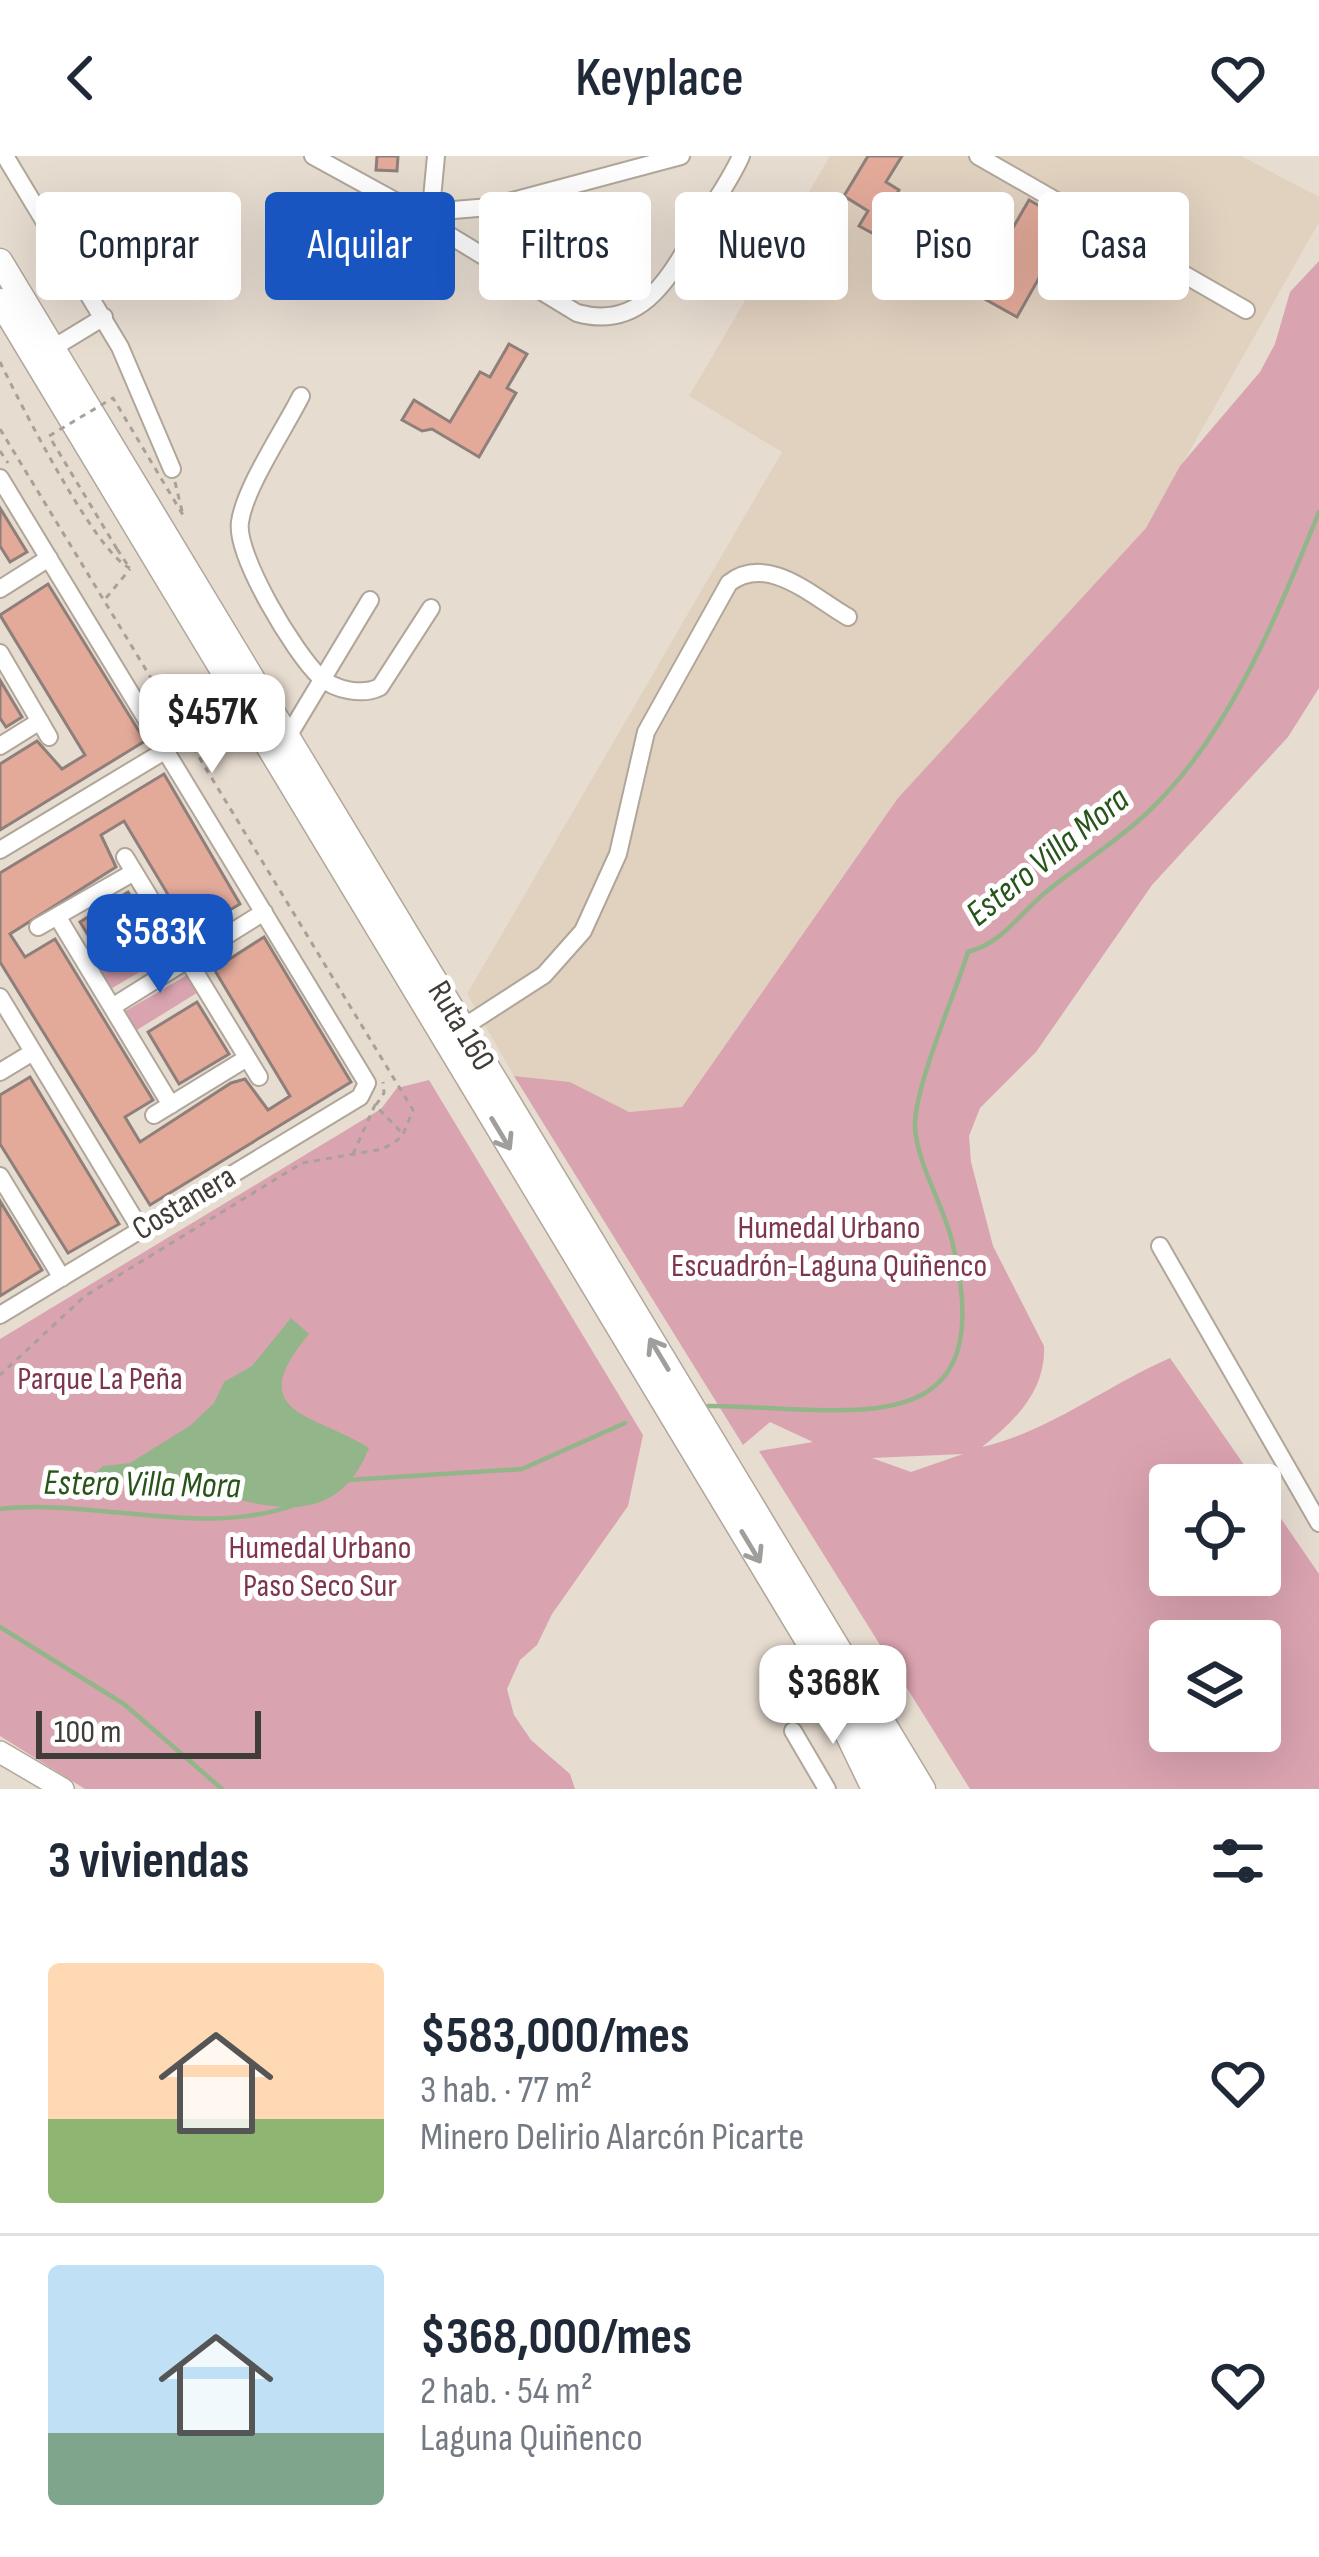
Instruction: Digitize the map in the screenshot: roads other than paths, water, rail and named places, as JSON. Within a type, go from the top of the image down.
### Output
[{"type":"highway","name":"Ruta 160","points":[[0,261],[922,1789]]},
{"type":"highway","name":"Ruta 160","points":[[0,301],[898,1789]]},
{"type":"highway","points":[[789,1609],[874,1789]]},
{"type":"highway","points":[[842,1654],[942,1789]]},
{"type":"main road","points":[[0,1752],[63,1789]]},
{"type":"street","points":[[5,156],[104,317],[148,402],[172,469]]},
{"type":"street","points":[[313,156],[375,192]]},
{"type":"street","points":[[433,192],[436,156]]},
{"type":"street","points":[[455,208],[490,207],[680,156]]},
{"type":"street","points":[[455,241],[577,313],[611,317],[643,305],[660,290],[741,156]]},
{"type":"street","points":[[978,156],[1246,310]]},
{"type":"street","points":[[52,348],[104,317]]},
{"type":"street","points":[[301,396],[244,508],[239,531],[296,649],[323,680],[356,692],[380,687],[431,608]]},
{"type":"street","points":[[0,478],[172,746],[264,911],[112,1007]]},
{"type":"street","points":[[0,589],[49,558]]},
{"type":"street","points":[[462,1028],[544,975],[584,931],[618,854],[646,732],[729,583],[748,572],[772,572],[848,617]]},
{"type":"street","points":[[287,738],[370,600]]},
{"type":"street","points":[[0,653],[45,729],[0,746]]},
{"type":"street","points":[[0,850],[172,746]]},
{"type":"street","points":[[38,927],[129,865],[259,1077]]},
{"type":"street","name":"Costanera","points":[[0,1315],[145,1236],[374,1084],[365,1077],[264,911]]},
{"type":"street","points":[[57,916],[112,1007],[163,1110],[247,1058]]},
{"type":"street","points":[[0,997],[145,1236]]},
{"type":"street","points":[[0,1072],[33,1052]]},
{"type":"street","points":[[0,1176],[62,1278]]},
{"type":"street","points":[[1160,1246],[1319,1523]]},
{"type":"street","points":[[793,1731],[827,1789]]},
{"type":"waterway","name":"Estero Villa Mora","points":[[708,1406],[860,1410],[902,1403],[934,1386],[956,1356],[962,1309],[952,1241],[915,1128],[927,1067],[968,952],[1001,935],[1046,892],[1135,824],[1176,782],[1203,748],[1248,672],[1319,512]]},
{"type":"waterway","name":"Estero Villa Mora","points":[[348,1480],[522,1469],[625,1423]]},
{"type":"waterway","name":"Estero Villa Mora","points":[[0,1509],[227,1518],[300,1503]]},
{"type":"waterway","points":[[0,1627],[124,1704],[222,1789]]},
{"type":"park label","name":"Humedal Urbano Escuadrón-Laguna Quiñenco","points":[[829,1247]]},
{"type":"park label","name":"Parque La Peña","points":[[100,1379]]},
{"type":"park label","name":"Humedal Urbano Paso Seco Sur","points":[[320,1567]]}]
